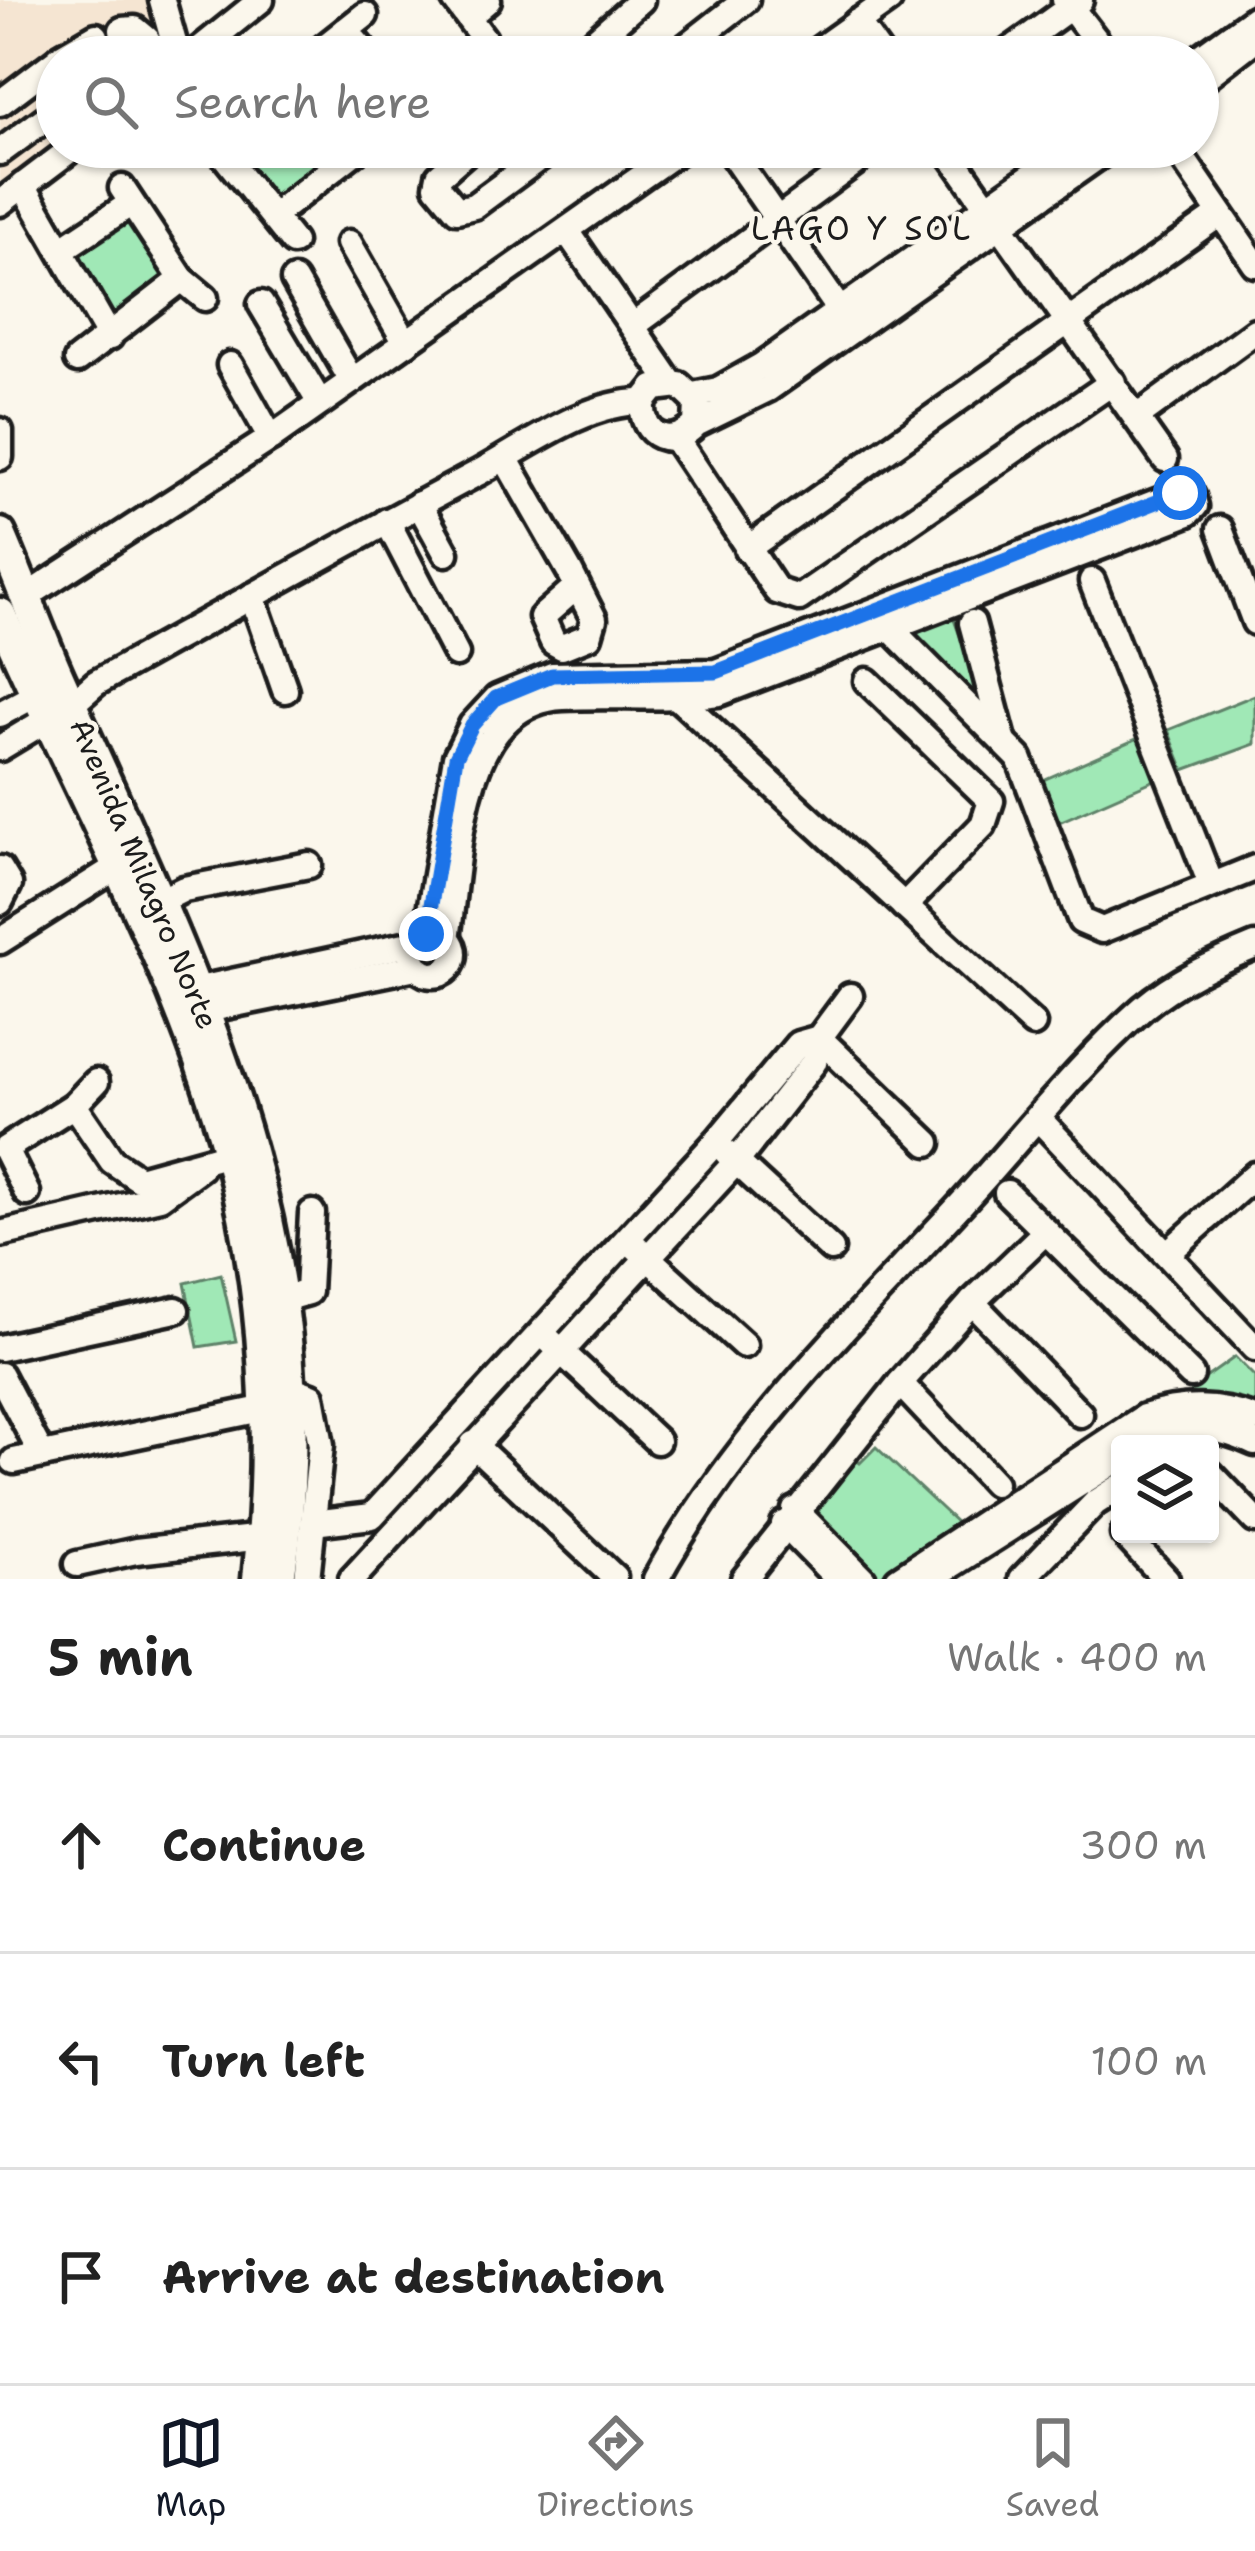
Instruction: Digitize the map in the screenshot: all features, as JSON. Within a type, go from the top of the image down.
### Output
[{"type":"main road","name":"Avenida Milagro Norte","points":[[0,533],[27,596],[53,700],[117,867],[174,994],[255,1299],[266,1408],[258,1579]]},
{"type":"main road","name":"Avenida Milagro Norte","points":[[0,614],[53,700],[160,901],[202,999],[263,1196],[283,1299],[290,1388],[279,1579]]},
{"type":"street","points":[[162,0],[172,36]]},
{"type":"street","points":[[216,36],[261,0]]},
{"type":"street","points":[[482,36],[462,8],[488,0]]},
{"type":"street","points":[[600,36],[641,0]]},
{"type":"street","points":[[700,36],[746,0]]},
{"type":"street","points":[[838,36],[889,0]]},
{"type":"street","points":[[1027,36],[1072,2],[1095,36]]},
{"type":"street","points":[[1219,44],[1255,18]]},
{"type":"street","points":[[338,36],[356,22],[361,36]]},
{"type":"street","points":[[857,22],[867,36]]},
{"type":"street","points":[[122,30],[135,29],[143,36]]},
{"type":"street","points":[[1219,67],[1255,39]]},
{"type":"street","points":[[26,131],[2,94],[36,73]]},
{"type":"street","points":[[0,152],[36,124]]},
{"type":"street","points":[[0,203],[46,168]]},
{"type":"street","points":[[234,168],[293,242]]},
{"type":"street","points":[[273,216],[334,168]]},
{"type":"street","points":[[448,168],[437,186],[457,210],[474,206],[526,168]]},
{"type":"street","points":[[27,596],[271,438],[655,168]]},
{"type":"street","points":[[741,168],[847,320]]},
{"type":"street","points":[[634,325],[847,168]]},
{"type":"street","points":[[961,168],[1165,458]]},
{"type":"street","points":[[643,402],[650,431],[686,431],[768,389],[847,320],[994,213],[1047,168]]},
{"type":"street","points":[[994,213],[1074,168]]},
{"type":"street","points":[[1188,168],[1255,264]]},
{"type":"street","points":[[23,185],[110,337]]},
{"type":"street","points":[[61,250],[126,196],[182,279],[205,298]]},
{"type":"street","points":[[746,549],[1220,214]]},
{"type":"street","points":[[567,231],[682,389],[686,431],[746,549],[782,595],[799,598],[1113,382]]},
{"type":"street","points":[[349,243],[406,343]]},
{"type":"street","points":[[76,360],[182,279]]},
{"type":"street","points":[[294,280],[352,381]]},
{"type":"street","points":[[260,304],[320,403]]},
{"type":"street","points":[[0,714],[95,683],[607,406],[643,402],[654,388],[718,390],[847,320]]},
{"type":"street","points":[[1137,417],[1255,332]]},
{"type":"street","points":[[230,365],[271,438]]},
{"type":"street","points":[[0,431],[0,457]]},
{"type":"street","points":[[505,458],[577,586]]},
{"type":"street","points":[[202,999],[426,946],[456,757],[472,725],[496,698],[552,675],[677,687],[883,621],[1188,513],[1195,501],[1180,493],[883,621]]},
{"type":"street","points":[[419,504],[446,553]]},
{"type":"street","points":[[387,521],[456,655]]},
{"type":"street","points":[[1220,529],[1255,622]]},
{"type":"street","points":[[1092,581],[1211,884]]},
{"type":"street","points":[[252,596],[285,690]]},
{"type":"street","points":[[883,621],[1004,742],[1029,776],[1081,921],[1090,929],[1102,930],[1255,868]]},
{"type":"street","points":[[971,623],[1004,742]]},
{"type":"street","points":[[867,682],[988,795],[992,810],[904,906]]},
{"type":"street","points":[[677,687],[1033,1024]]},
{"type":"street","points":[[0,748],[53,700]]},
{"type":"street","points":[[160,901],[184,889],[310,865]]},
{"type":"street","points":[[0,941],[117,867]]},
{"type":"street","points":[[0,868],[9,884],[0,902]]},
{"type":"street","points":[[656,1579],[682,1533],[768,1413],[1142,1009],[1177,984],[1255,946]]},
{"type":"street","points":[[313,1523],[372,1516],[473,1444],[736,1162],[814,1062],[819,1038],[850,996]]},
{"type":"street","points":[[352,1579],[414,1488],[541,1332],[717,1142],[798,1044],[819,1038]]},
{"type":"street","points":[[819,1038],[928,1143]]},
{"type":"street","points":[[27,1193],[5,1149],[74,1106],[96,1082]]},
{"type":"street","points":[[74,1106],[112,1161],[139,1179],[217,1159]]},
{"type":"street","points":[[1040,1119],[1255,1348]]},
{"type":"street","points":[[717,1142],[831,1249]]},
{"type":"street","points":[[0,1234],[160,1197],[217,1159]]},
{"type":"street","points":[[1168,1253],[1255,1175]]},
{"type":"street","points":[[1007,1193],[1191,1375]]},
{"type":"street","points":[[283,1299],[308,1292],[312,1213]]},
{"type":"street","points":[[744,1579],[900,1383],[972,1302],[1046,1231]]},
{"type":"street","points":[[627,1239],[744,1346]]},
{"type":"street","points":[[972,1302],[1080,1414]]},
{"type":"street","points":[[0,1348],[176,1310]]},
{"type":"street","points":[[541,1332],[657,1441]]},
{"type":"street","points":[[0,1375],[42,1455]]},
{"type":"street","points":[[900,1383],[994,1483]]},
{"type":"street","points":[[290,1388],[312,1396],[321,1445],[307,1579]]},
{"type":"street","points":[[898,1579],[1144,1417],[1222,1407],[1255,1420]]},
{"type":"street","points":[[14,1461],[266,1408]]},
{"type":"street","points":[[1156,1435],[1191,1426],[1220,1429],[1255,1443]]},
{"type":"street","points":[[473,1444],[614,1577]]},
{"type":"street","points":[[930,1579],[1111,1464]]},
{"type":"street","points":[[1219,1482],[1255,1520]]},
{"type":"street","points":[[1022,1579],[1095,1503],[1111,1493]]},
{"type":"street","points":[[1095,1503],[1111,1520]]},
{"type":"street","points":[[790,1517],[838,1579]]},
{"type":"street","points":[[790,1517],[863,1579]]},
{"type":"street","points":[[77,1564],[136,1551],[263,1537]]},
{"type":"street","points":[[1132,1543],[1166,1579]]},
{"type":"shaded area","points":[[0,0],[172,0],[170,36],[36,36],[36,158],[0,185]]},
{"type":"green space","points":[[250,168],[317,168],[276,201]]},
{"type":"green space","points":[[130,213],[174,277],[109,325],[74,256]]},
{"type":"green space","points":[[953,617],[989,715],[904,637]]},
{"type":"green space","points":[[1255,695],[1255,744],[1184,770],[1168,730]]},
{"type":"green space","points":[[1141,737],[1159,778],[1059,822],[1041,781]]},
{"type":"green space","points":[[221,1274],[236,1341],[198,1347],[185,1283]]},
{"type":"green space","points":[[1235,1357],[1255,1377],[1255,1410],[1194,1401],[1190,1389]]},
{"type":"green space","points":[[876,1447],[959,1525],[876,1579],[812,1513],[849,1454],[860,1463]]},
{"type":"district","name":"LAGO Y SOL","points":[[862,228]]},
{"type":"route","points":[[426,934],[456,757],[472,725],[496,698],[523,683],[552,675],[716,672],[1180,493]]}]
